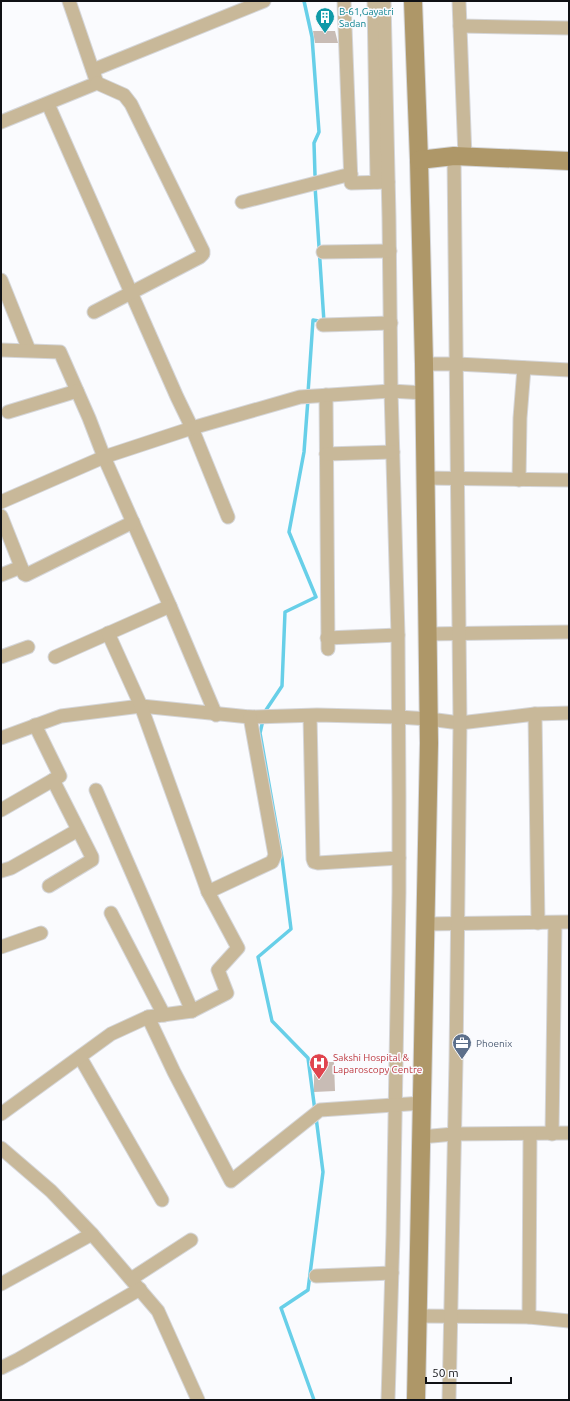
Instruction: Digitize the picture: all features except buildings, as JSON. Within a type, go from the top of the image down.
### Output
[{"type":"main road","points":[[413,1],[425,393],[429,719],[423,1103],[416,1400]]},
{"type":"main road","points":[[419,160],[460,157],[569,161]]},
{"type":"street","points":[[69,1],[97,84]]},
{"type":"street","points":[[93,70],[264,1]]},
{"type":"street","points":[[344,1],[351,183],[383,182]]},
{"type":"street","points":[[374,1],[383,182],[390,251],[391,391],[398,635],[399,858],[392,1273],[388,1400]]},
{"type":"street","points":[[383,182],[384,1]]},
{"type":"street","points":[[449,1400],[460,723],[457,364],[460,157],[459,1]]},
{"type":"street","points":[[460,26],[569,28]]},
{"type":"street","points":[[1,122],[97,84],[124,95],[131,104],[203,251],[203,254],[200,257],[131,291],[94,312]]},
{"type":"street","points":[[48,104],[177,398],[192,428],[228,517]]},
{"type":"street","points":[[242,202],[351,174]]},
{"type":"street","points":[[323,252],[390,251]]},
{"type":"street","points":[[1,280],[29,350]]},
{"type":"street","points":[[324,325],[390,323]]},
{"type":"street","points":[[1,350],[60,352],[216,715]]},
{"type":"street","points":[[424,364],[457,364],[569,370]]},
{"type":"street","points":[[519,480],[520,418],[524,368]]},
{"type":"street","points":[[8,412],[77,391]]},
{"type":"street","points":[[1,502],[104,457],[192,428],[306,396],[391,391],[425,393]]},
{"type":"street","points":[[326,395],[328,643],[398,635]]},
{"type":"street","points":[[326,454],[393,452]]},
{"type":"street","points":[[426,478],[569,480]]},
{"type":"street","points":[[1,516],[24,574],[28,575],[133,522]]},
{"type":"street","points":[[1,575],[21,567]]},
{"type":"street","points":[[55,657],[170,606]]},
{"type":"street","points":[[427,634],[569,632]]},
{"type":"street","points":[[1,1114],[111,1034],[148,1017],[192,1011],[227,993],[218,970],[238,948],[208,892],[140,706],[108,634]]},
{"type":"street","points":[[1,657],[28,647]]},
{"type":"street","points":[[1,738],[61,716],[140,706],[216,715],[250,717],[398,717],[460,723],[535,714],[569,713]]},
{"type":"street","points":[[535,714],[538,923]]},
{"type":"street","points":[[310,716],[314,862],[318,864],[399,858]]},
{"type":"street","points":[[208,892],[272,862],[275,855],[250,717]]},
{"type":"street","points":[[1,810],[60,776],[36,725]]},
{"type":"street","points":[[49,886],[92,860],[92,857],[53,780]]},
{"type":"street","points":[[96,790],[192,1011]]},
{"type":"street","points":[[1,871],[11,868],[78,830]]},
{"type":"street","points":[[111,913],[164,1015]]},
{"type":"street","points":[[426,924],[569,922]]},
{"type":"street","points":[[552,1134],[555,923]]},
{"type":"street","points":[[1,947],[41,932]]},
{"type":"street","points":[[148,1017],[174,1072],[231,1181],[320,1110],[423,1103]]},
{"type":"street","points":[[80,1057],[162,1200]]},
{"type":"street","points":[[421,1137],[454,1134],[569,1134]]},
{"type":"street","points":[[529,1318],[530,1134]]},
{"type":"street","points":[[1,1148],[51,1191],[92,1234],[158,1311],[198,1400]]},
{"type":"street","points":[[1,1284],[92,1234]]},
{"type":"street","points":[[131,1279],[191,1240]]},
{"type":"street","points":[[316,1276],[392,1273]]},
{"type":"street","points":[[1,1368],[140,1289]]},
{"type":"street","points":[[418,1316],[529,1318],[569,1321]]},
{"type":"waterway","points":[[304,1],[312,37],[319,132],[314,143],[315,175]]},
{"type":"waterway","points":[[308,393],[313,320],[324,322],[315,186]]},
{"type":"waterway","points":[[264,713],[282,686],[285,612],[316,597],[289,532],[304,452],[308,399]]},
{"type":"waterway","points":[[263,720],[260,733],[282,858],[291,929],[258,957],[272,1021],[308,1058],[315,1111]]},
{"type":"waterway","points":[[314,1400],[281,1308],[308,1290],[323,1172],[316,1117]]},
{"type":"place","name":"B-61,Gayatri Sadan","points":[[325,34]]},
{"type":"place","name":"Phoenix","points":[[462,1060]]},
{"type":"place","name":"Sakshi Hospital & Laparoscopy Centre","points":[[319,1080]]}]
